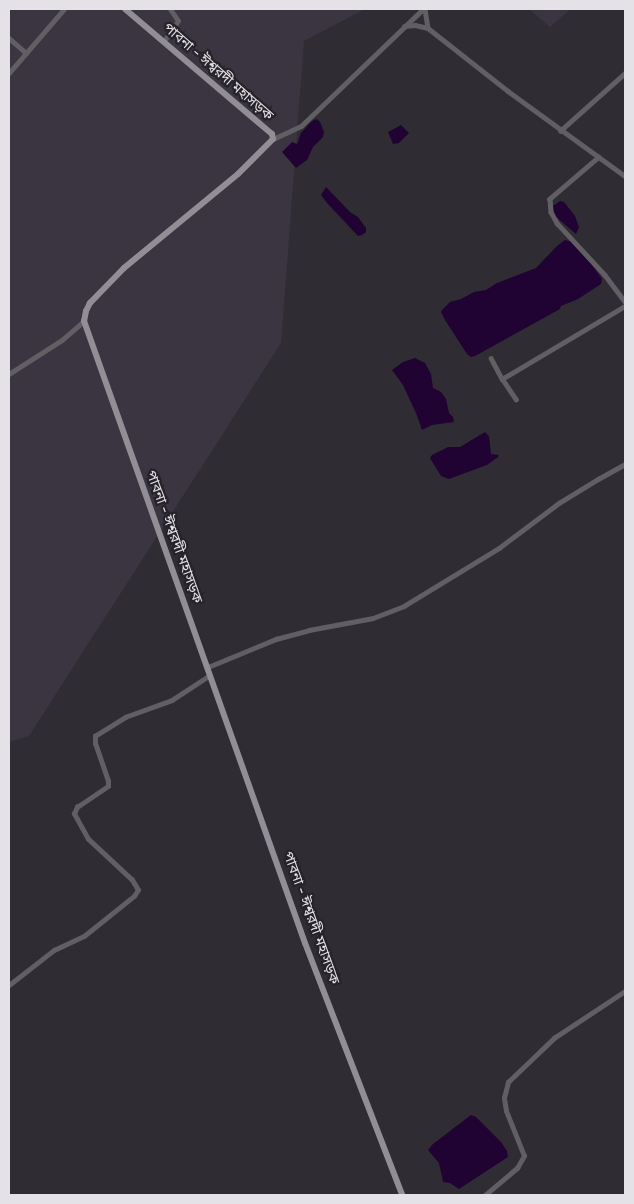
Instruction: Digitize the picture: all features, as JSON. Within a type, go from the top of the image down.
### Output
[{"type":"main road","name":"পাবনা - ঈশ্বরদী মহাসড়ক","points":[[125,9],[272,134],[273,139],[238,174],[124,268],[90,303],[84,321],[208,667],[207,676],[305,943],[402,1195]]},
{"type":"street","points":[[9,73],[64,9]]},
{"type":"street","points":[[164,41],[178,21],[170,9]]},
{"type":"street","points":[[273,139],[300,126],[424,9],[428,28]]},
{"type":"street","points":[[404,26],[415,24],[428,28],[560,131],[625,176]]},
{"type":"street","points":[[9,38],[26,53]]},
{"type":"street","points":[[560,131],[625,73]]},
{"type":"street","points":[[502,379],[625,304],[605,275],[556,223],[551,212],[550,198],[599,157]]},
{"type":"street","points":[[9,374],[54,345],[84,321]]},
{"type":"street","points":[[491,358],[516,400]]},
{"type":"street","points":[[208,667],[276,639],[309,630],[373,618],[404,606],[499,548],[560,503],[598,478],[625,464]]},
{"type":"street","points":[[9,985],[54,950],[84,936],[136,893],[138,888],[132,880],[88,839],[75,818],[74,811],[77,807],[108,786],[108,780],[95,744],[96,734],[125,717],[161,705],[207,676]]},
{"type":"street","points":[[486,1195],[510,1175],[522,1162],[524,1156],[506,1111],[504,1098],[508,1082],[554,1038],[625,991]]},
{"type":"shaded area","points":[[9,9],[365,9],[304,41],[281,343],[29,736],[9,742]]},
{"type":"shaded area","points":[[529,9],[571,9],[550,27]]},
{"type":"shaded area","points":[[317,119],[324,132],[323,137],[313,147],[307,160],[296,168],[282,152],[292,142],[297,144],[301,133],[312,121]]},
{"type":"shaded area","points":[[401,125],[409,133],[399,143],[393,144],[388,132]]},
{"type":"shaded area","points":[[326,187],[350,212],[358,217],[366,228],[366,232],[358,236],[327,203],[321,195]]},
{"type":"shaded area","points":[[560,201],[564,202],[575,216],[579,227],[576,234],[555,216],[553,206]]},
{"type":"shaded area","points":[[565,240],[573,242],[583,252],[602,279],[601,284],[578,299],[561,306],[560,309],[475,356],[471,357],[467,354],[445,320],[441,312],[442,310],[450,302],[474,292],[486,290],[497,283],[536,268]]},
{"type":"shaded area","points":[[415,358],[425,363],[431,374],[433,388],[441,392],[446,399],[449,413],[453,417],[454,422],[432,425],[422,430],[403,385],[392,370],[403,362]]},
{"type":"shaded area","points":[[485,432],[489,436],[491,454],[499,455],[498,457],[487,465],[449,479],[441,476],[430,458],[432,455],[448,447],[460,447]]},
{"type":"shaded area","points":[[471,1115],[476,1117],[501,1142],[507,1151],[508,1157],[459,1189],[450,1183],[443,1182],[439,1163],[428,1150]]}]
